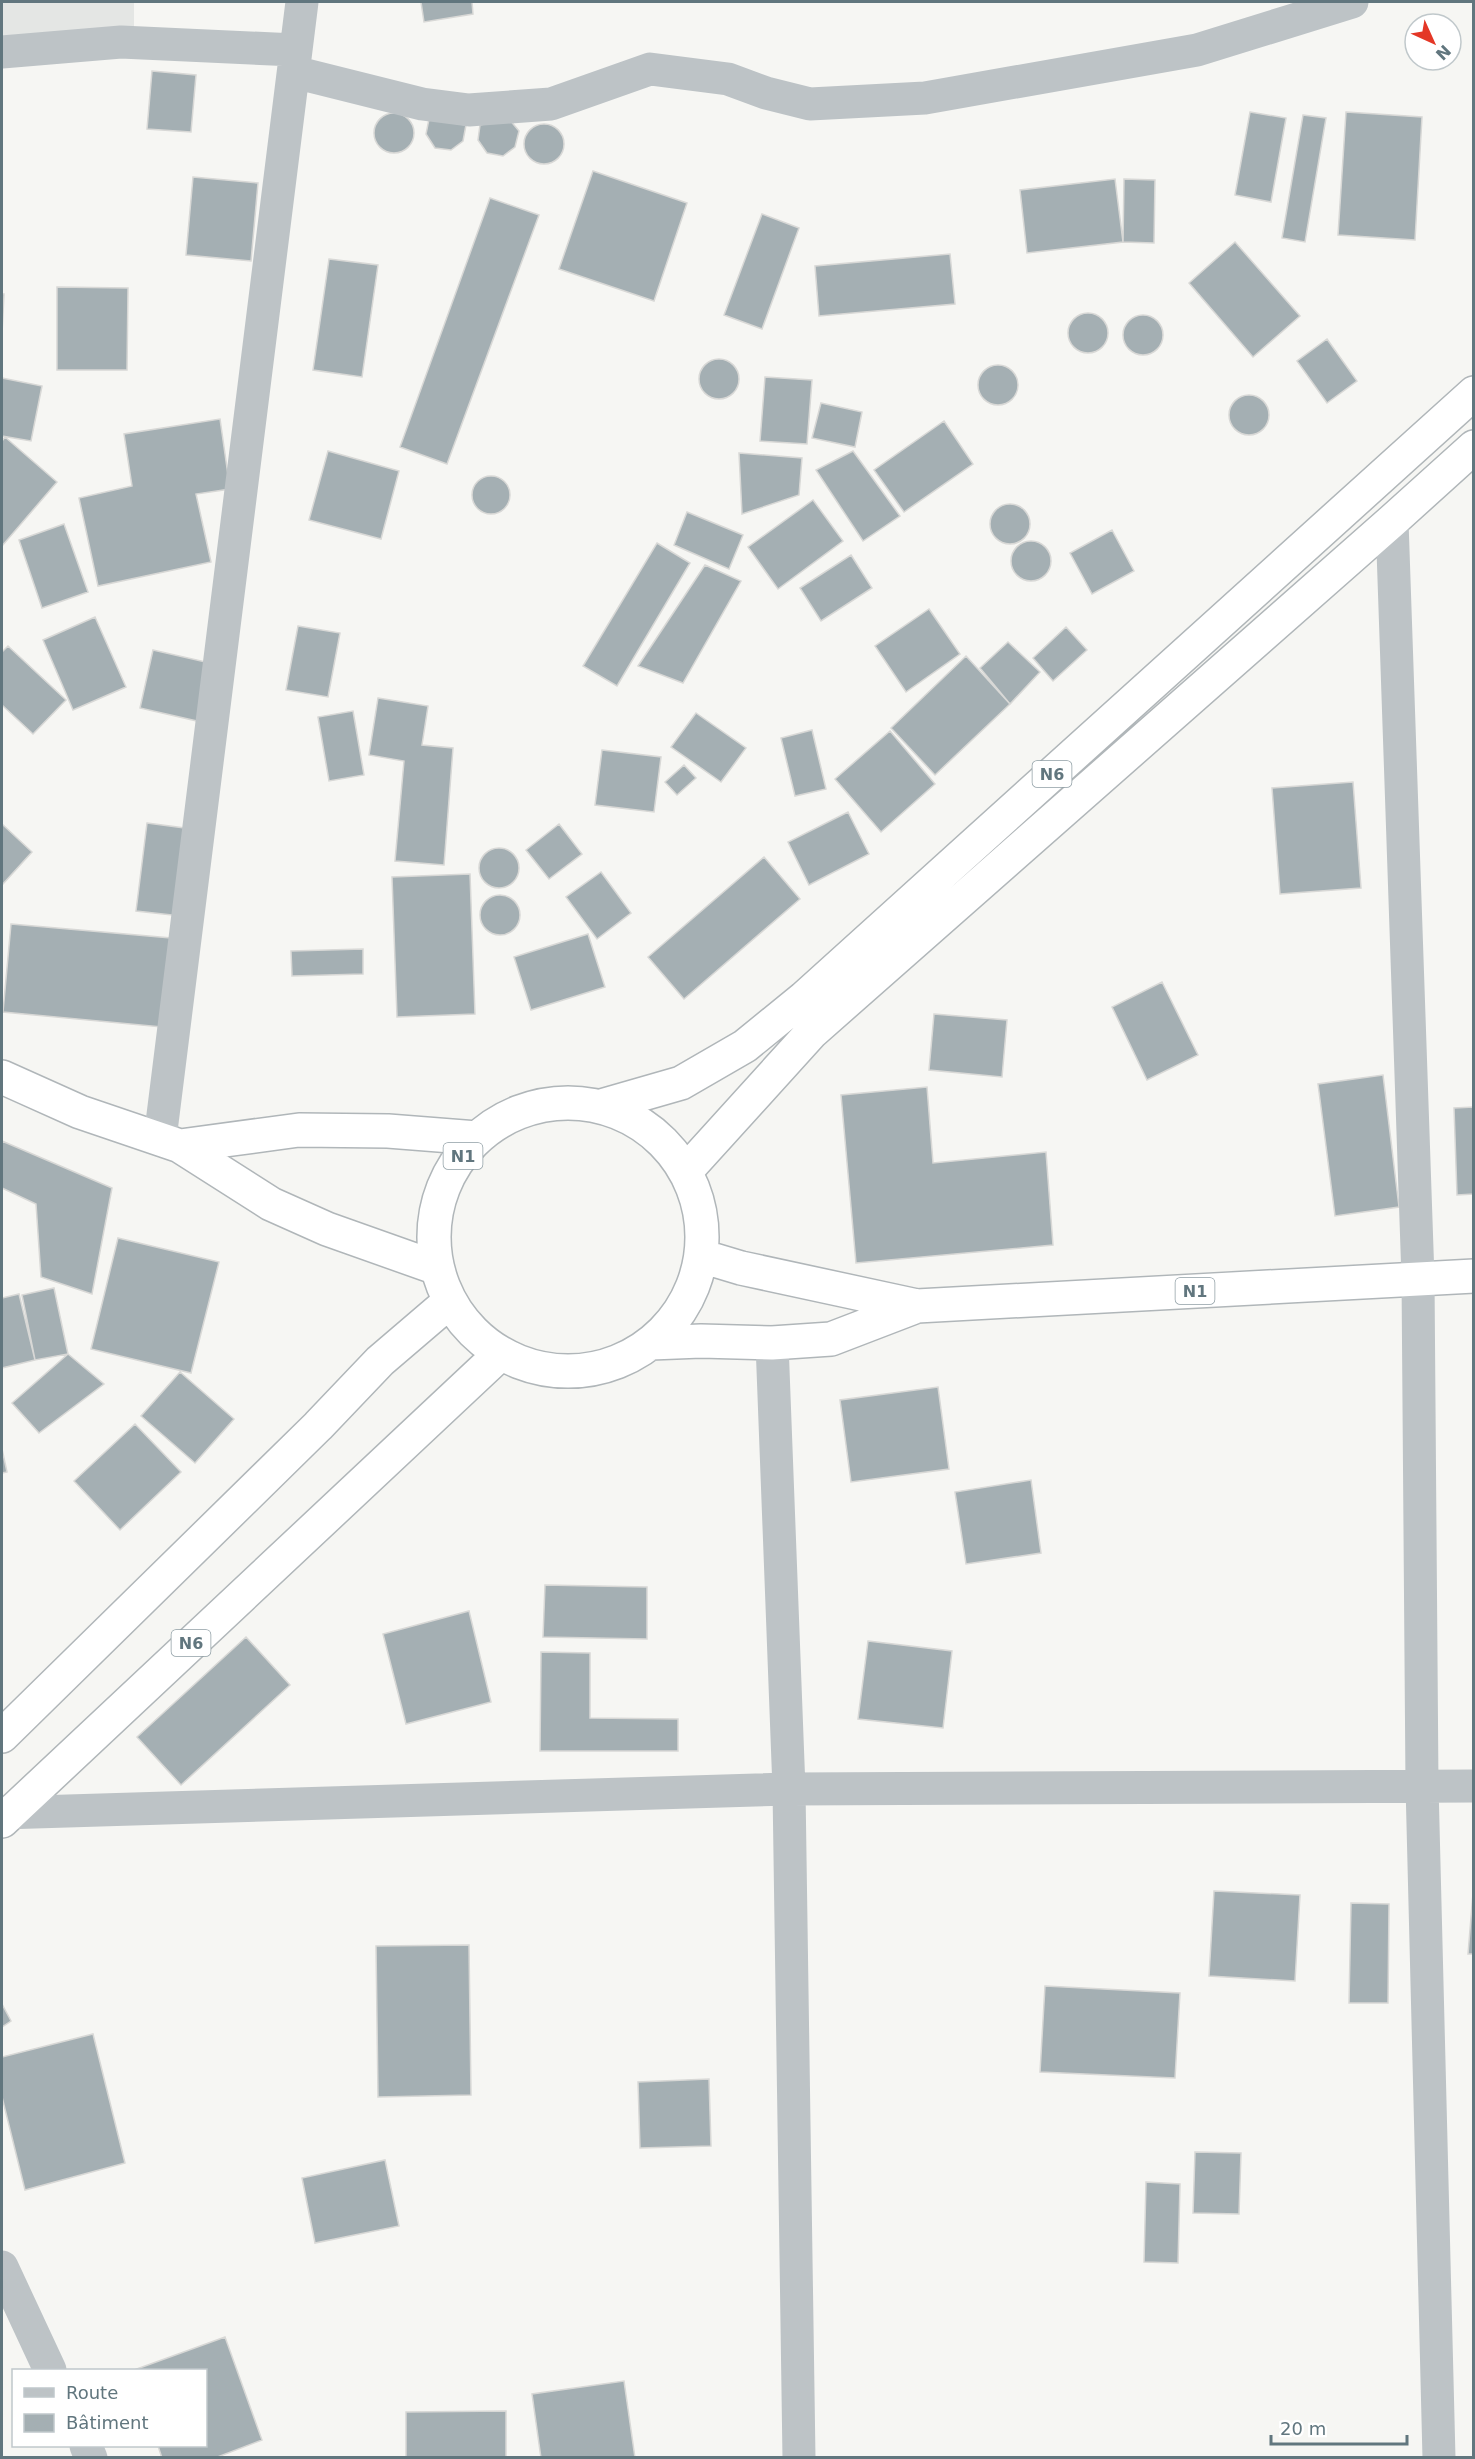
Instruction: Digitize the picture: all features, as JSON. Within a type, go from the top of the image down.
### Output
[{"type":"highway","name":"N6","points":[[601,1106],[681,1083],[745,1046],[787,1012],[1473,393]]},
{"type":"highway","name":"N6","points":[[686,1171],[812,1032],[1473,447]]},
{"type":"highway","name":"N1","points":[[2,1077],[80,1112],[170,1142],[271,1204],[327,1229],[437,1268]]},
{"type":"highway","name":"N1","points":[[556,1103],[601,1106],[635,1120],[664,1142],[686,1171],[700,1212],[701,1256],[692,1289],[674,1318],[651,1343],[603,1367],[550,1371],[500,1354],[480,1340],[449,1302],[437,1268],[434,1232],[438,1202],[450,1173],[477,1138],[514,1114],[556,1103]]},
{"type":"highway","name":"N1","points":[[170,1142],[299,1130],[388,1131],[477,1138]]},
{"type":"highway","name":"N1","points":[[701,1256],[741,1268],[917,1306],[1473,1276]]},
{"type":"highway","points":[[2,1736],[318,1426],[380,1361],[449,1302]]},
{"type":"highway","name":"N1","points":[[651,1343],[701,1341],[772,1344],[831,1339],[917,1306]]},
{"type":"highway","name":"N6","points":[[4,1816],[500,1354]]},
{"type":"street","points":[[170,1142],[302,2]]},
{"type":"street","points":[[2,52],[121,42],[295,61],[422,104],[469,110],[551,104],[650,69],[728,79],[766,93],[810,104],[926,98],[1197,50],[1352,2]]},
{"type":"street","points":[[1392,521],[1418,1278],[1422,1785],[1439,2457]]},
{"type":"street","points":[[772,1344],[789,1789],[799,2457]]},
{"type":"street","points":[[4,1816],[789,1789],[1473,1786]]},
{"type":"street","points":[[2,2267],[50,2369]]},
{"type":"shaded area","points":[[2,2],[134,2],[134,56],[2,62]]},
{"type":"building","points":[[421,2],[472,2],[473,14],[424,22]]},
{"type":"building","points":[[152,71],[196,75],[191,132],[147,129]]},
{"type":"building","points":[[1250,112],[1286,118],[1271,202],[1235,195]]},
{"type":"building","points":[[1346,112],[1422,117],[1415,240],[1338,235]]},
{"type":"building","points":[[394,113],[408,119],[414,133],[408,147],[394,153],[380,147],[374,133],[380,119]]},
{"type":"building","points":[[1303,115],[1326,118],[1305,242],[1282,238]]},
{"type":"building","points":[[429,119],[466,125],[463,141],[451,150],[435,148],[426,134]]},
{"type":"building","points":[[509,119],[519,131],[515,147],[503,156],[487,153],[478,140],[480,125]]},
{"type":"building","points":[[544,124],[558,130],[564,144],[558,158],[544,164],[530,158],[524,144],[530,130]]},
{"type":"building","points":[[593,171],[687,203],[654,301],[559,269]]},
{"type":"building","points":[[193,177],[258,183],[251,261],[186,255]]},
{"type":"building","points":[[1115,179],[1123,242],[1027,253],[1020,190]]},
{"type":"building","points":[[1124,179],[1155,180],[1154,243],[1123,242]]},
{"type":"building","points":[[490,198],[539,215],[447,464],[400,447]]},
{"type":"building","points":[[762,214],[799,228],[762,329],[724,315]]},
{"type":"building","points":[[1235,242],[1300,316],[1253,357],[1189,283]]},
{"type":"building","points":[[950,254],[955,304],[819,316],[815,266]]},
{"type":"building","points":[[329,259],[378,265],[362,377],[313,370]]},
{"type":"building","points":[[57,287],[128,288],[127,370],[57,370]]},
{"type":"building","points":[[2,294],[4,294],[2,334]]},
{"type":"building","points":[[1088,313],[1102,319],[1108,333],[1102,347],[1088,353],[1074,347],[1068,333],[1074,319]]},
{"type":"building","points":[[1143,315],[1157,321],[1163,335],[1157,349],[1143,355],[1129,349],[1123,335],[1129,321]]},
{"type":"building","points":[[1327,339],[1357,381],[1327,403],[1297,361]]},
{"type":"building","points":[[719,359],[733,365],[739,379],[733,393],[719,399],[705,393],[699,379],[705,365]]},
{"type":"building","points":[[998,365],[1012,371],[1018,385],[1012,399],[998,405],[984,399],[978,385],[984,371]]},
{"type":"building","points":[[765,377],[812,380],[807,444],[760,441]]},
{"type":"building","points":[[2,378],[42,386],[31,441],[2,436]]},
{"type":"building","points":[[1249,395],[1263,401],[1269,415],[1263,429],[1249,435],[1235,429],[1229,415],[1235,401]]},
{"type":"building","points":[[821,403],[862,412],[855,447],[812,438]]},
{"type":"building","points":[[220,419],[230,489],[196,494],[211,562],[98,586],[79,498],[132,486],[124,434]]},
{"type":"building","points":[[944,421],[973,464],[904,512],[874,470]]},
{"type":"building","points":[[5,437],[57,482],[2,546],[2,441]]},
{"type":"building","points":[[328,451],[399,471],[381,539],[309,520]]},
{"type":"building","points":[[853,451],[900,516],[863,541],[816,470]]},
{"type":"building","points":[[739,453],[802,458],[799,495],[742,514]]},
{"type":"building","points":[[491,476],[505,481],[510,495],[505,509],[491,514],[477,509],[472,495],[477,481]]},
{"type":"building","points":[[813,500],[843,541],[778,589],[748,547]]},
{"type":"building","points":[[1010,504],[1024,510],[1030,524],[1024,538],[1010,544],[996,538],[990,524],[996,510]]},
{"type":"building","points":[[687,512],[743,535],[729,569],[674,545]]},
{"type":"building","points":[[64,524],[88,592],[42,608],[19,540]]},
{"type":"building","points":[[1112,530],[1134,571],[1092,594],[1070,553]]},
{"type":"building","points":[[1031,541],[1045,547],[1051,561],[1045,575],[1031,581],[1017,575],[1011,561],[1017,547]]},
{"type":"building","points":[[657,543],[690,563],[617,686],[583,666]]},
{"type":"building","points":[[851,555],[872,588],[821,621],[800,588]]},
{"type":"building","points":[[705,565],[741,581],[683,683],[638,666]]},
{"type":"building","points":[[929,609],[960,654],[906,692],[875,646]]},
{"type":"building","points":[[95,617],[126,687],[73,710],[43,640]]},
{"type":"building","points":[[298,626],[340,633],[328,697],[286,690]]},
{"type":"building","points":[[1066,627],[1087,650],[1053,681],[1033,658]]},
{"type":"building","points":[[1008,642],[1040,672],[1010,704],[980,668]]},
{"type":"building","points":[[8,646],[66,700],[33,734],[2,705],[2,652]]},
{"type":"building","points":[[153,650],[210,663],[197,721],[140,708]]},
{"type":"building","points":[[966,656],[1010,704],[935,775],[891,728]]},
{"type":"building","points":[[378,698],[428,706],[422,745],[453,748],[444,865],[395,861],[404,761],[369,755]]},
{"type":"building","points":[[353,711],[364,775],[329,781],[318,717]]},
{"type":"building","points":[[696,713],[746,748],[721,782],[671,747]]},
{"type":"building","points":[[812,730],[826,789],[795,796],[781,738]]},
{"type":"building","points":[[890,731],[935,784],[881,832],[835,779]]},
{"type":"building","points":[[602,750],[661,757],[654,812],[595,805]]},
{"type":"building","points":[[684,765],[696,778],[677,795],[665,782]]},
{"type":"building","points":[[1353,782],[1361,888],[1280,894],[1272,788]]},
{"type":"building","points":[[848,812],[869,854],[809,885],[788,842]]},
{"type":"building","points":[[147,823],[192,829],[181,916],[136,911]]},
{"type":"building","points":[[2,824],[32,852],[2,885]]},
{"type":"building","points":[[559,824],[582,854],[549,879],[526,850]]},
{"type":"building","points":[[499,848],[513,854],[519,868],[513,882],[499,888],[485,882],[479,868],[485,854]]},
{"type":"building","points":[[764,857],[800,899],[684,999],[648,957]]},
{"type":"building","points":[[601,872],[631,913],[597,939],[566,897]]},
{"type":"building","points":[[470,874],[475,1014],[397,1017],[392,877]]},
{"type":"building","points":[[500,895],[514,901],[520,915],[514,929],[500,935],[486,929],[480,915],[486,901]]},
{"type":"building","points":[[11,924],[171,938],[162,1027],[3,1012]]},
{"type":"building","points":[[588,934],[605,987],[531,1010],[514,957]]},
{"type":"building","points":[[363,949],[363,974],[292,976],[291,951]]},
{"type":"building","points":[[1162,982],[1198,1055],[1147,1080],[1112,1007]]},
{"type":"building","points":[[934,1014],[1007,1020],[1002,1077],[929,1070]]},
{"type":"building","points":[[1383,1075],[1399,1207],[1335,1216],[1318,1084]]},
{"type":"building","points":[[927,1087],[933,1163],[1046,1152],[1053,1245],[856,1263],[841,1095]]},
{"type":"building","points":[[1474,1107],[1474,1194],[1457,1195],[1454,1108]]},
{"type":"building","points":[[2,1141],[112,1188],[92,1294],[41,1277],[36,1204],[2,1188]]},
{"type":"building","points":[[118,1238],[219,1262],[191,1373],[91,1349]]},
{"type":"building","points":[[54,1288],[68,1354],[35,1360],[22,1295]]},
{"type":"building","points":[[19,1294],[35,1360],[2,1368],[2,1298]]},
{"type":"building","points":[[68,1354],[104,1384],[39,1433],[12,1403]]},
{"type":"building","points":[[180,1372],[234,1419],[195,1463],[141,1416]]},
{"type":"building","points":[[938,1387],[949,1469],[851,1482],[840,1400]]},
{"type":"building","points":[[135,1424],[181,1472],[120,1530],[74,1481]]},
{"type":"building","points":[[2,1449],[7,1472],[2,1473]]},
{"type":"building","points":[[1031,1480],[1041,1553],[966,1564],[955,1492]]},
{"type":"building","points":[[545,1585],[647,1587],[647,1639],[543,1637]]},
{"type":"building","points":[[469,1611],[491,1702],[406,1724],[383,1634]]},
{"type":"building","points":[[246,1637],[290,1685],[181,1785],[137,1737]]},
{"type":"building","points":[[868,1641],[952,1651],[943,1728],[858,1719]]},
{"type":"building","points":[[541,1652],[590,1653],[590,1718],[678,1719],[678,1751],[540,1751]]},
{"type":"building","points":[[1474,1881],[1474,1954],[1468,1954]]},
{"type":"building","points":[[1214,1891],[1300,1895],[1295,1981],[1209,1976]]},
{"type":"building","points":[[1351,1903],[1389,1904],[1388,2003],[1349,2003]]},
{"type":"building","points":[[469,1945],[471,2095],[378,2097],[376,1946]]},
{"type":"building","points":[[1045,1986],[1180,1993],[1175,2078],[1040,2072]]},
{"type":"building","points":[[2,2004],[11,2021],[2,2027]]},
{"type":"building","points":[[93,2034],[125,2163],[25,2190],[2,2097],[2,2057]]},
{"type":"building","points":[[709,2079],[711,2146],[640,2148],[638,2082]]},
{"type":"building","points":[[1195,2152],[1241,2153],[1239,2214],[1193,2213]]},
{"type":"building","points":[[385,2160],[399,2226],[315,2243],[302,2178]]},
{"type":"building","points":[[1146,2182],[1180,2184],[1178,2263],[1144,2262]]},
{"type":"building","points":[[225,2337],[262,2440],[215,2458],[162,2458],[158,2447],[207,2447],[207,2369],[137,2369]]},
{"type":"building","points":[[624,2381],[635,2458],[541,2458],[532,2394]]},
{"type":"building","points":[[506,2411],[506,2458],[406,2458],[406,2412]]}]
